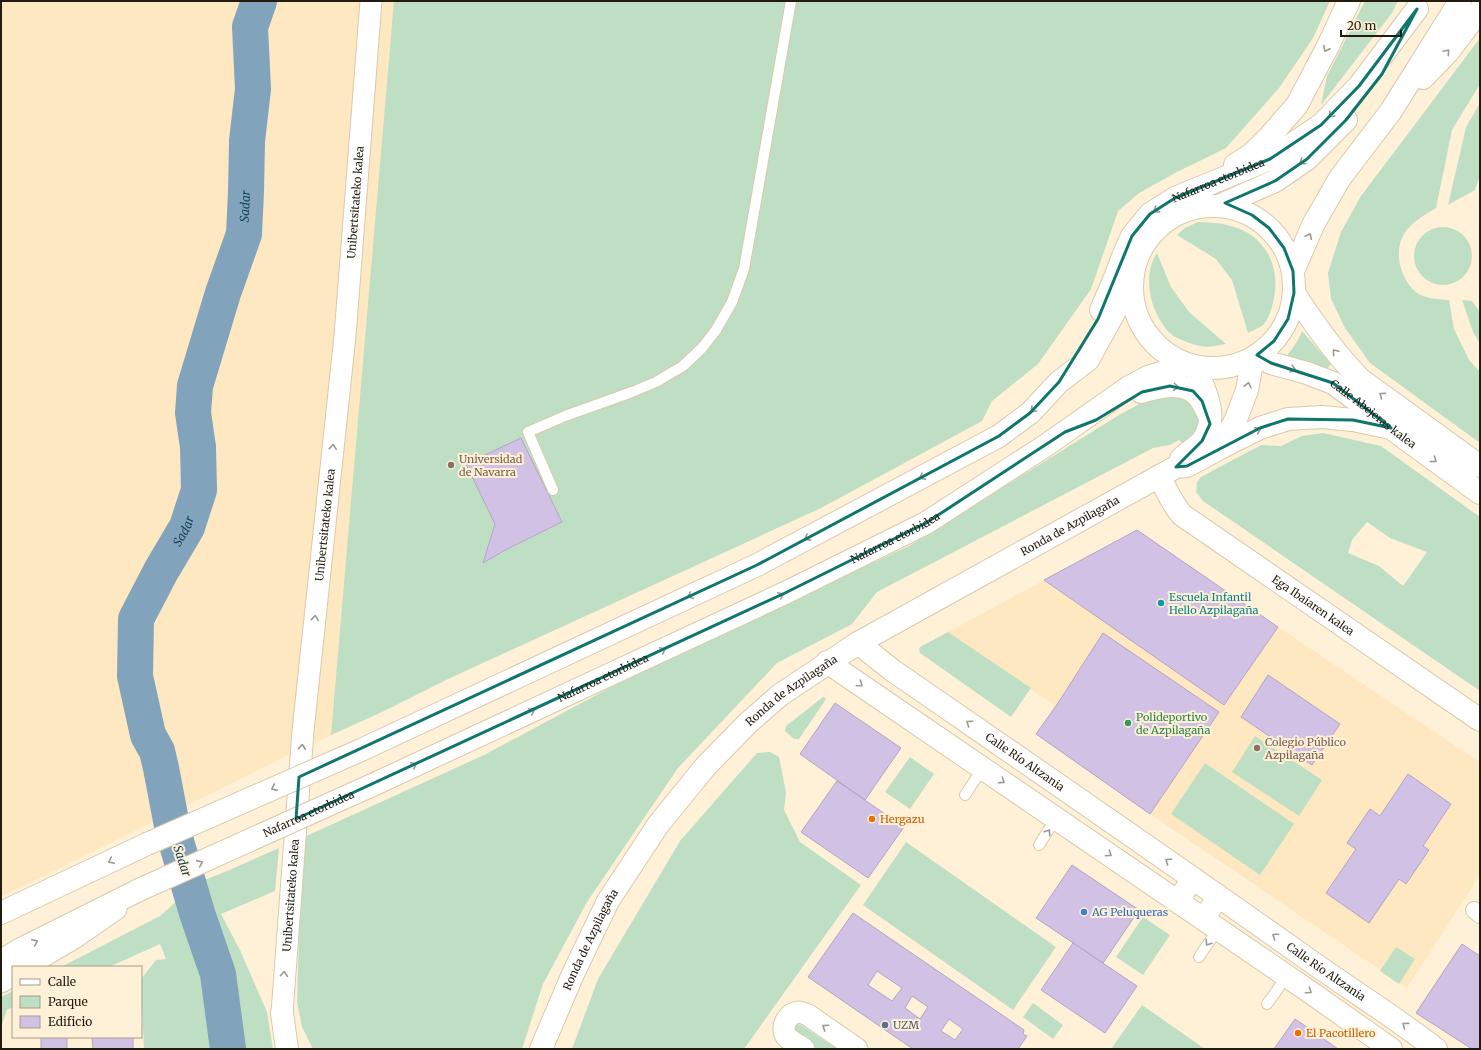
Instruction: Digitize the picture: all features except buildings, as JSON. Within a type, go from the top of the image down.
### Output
[{"type":"main road","points":[[1197,190],[1252,154],[1297,106],[1349,1]]},
{"type":"main road","points":[[1293,271],[1314,223],[1340,178],[1391,111],[1460,1]]},
{"type":"main road","name":"Nafarroa etorbidea","points":[[1059,382],[1098,319],[1132,236],[1150,214],[1175,198],[1270,159],[1321,125],[1359,86],[1420,5]]},
{"type":"main road","name":"Nafarroa etorbidea","points":[[1221,205],[1275,180],[1307,159],[1340,126],[1382,74],[1420,5]]},
{"type":"main road","points":[[1391,111],[1448,52],[1480,10]]},
{"type":"main road","points":[[1203,205],[1221,205],[1237,208],[1252,215],[1269,228],[1284,248],[1293,271],[1294,293],[1288,319],[1281,331],[1274,341],[1255,356],[1235,366],[1215,369],[1191,366],[1164,352],[1145,333],[1134,309],[1131,282],[1136,259],[1144,241],[1159,225],[1179,212],[1203,205]]},
{"type":"main road","name":"Nafarroa etorbidea","points":[[1,913],[147,844],[361,750],[757,565],[999,436],[1030,413],[1059,382],[1088,360],[1131,282]]},
{"type":"main road","name":"Calle Abejeras kalea","points":[[1294,293],[1325,340],[1346,366],[1361,380],[1480,466]]},
{"type":"main road","points":[[1222,447],[1236,419],[1247,390],[1255,356]]},
{"type":"main road","name":"Calle Abejeras kalea","points":[[1255,356],[1271,363],[1307,373],[1334,383],[1391,428],[1480,493]]},
{"type":"main road","name":"Nafarroa etorbidea","points":[[1,961],[21,949],[139,890],[379,782],[785,593],[926,523],[1140,381],[1163,372],[1191,366]]},
{"type":"main road","name":"Ronda de Azpilagaña","points":[[1168,472],[1198,446],[1207,435],[1210,424],[1209,402],[1191,366]]},
{"type":"main road","points":[[1065,432],[1096,420],[1142,392],[1170,386],[1187,389],[1197,395],[1202,401],[1210,417]]},
{"type":"main road","name":"Ronda de Azpilagaña","points":[[541,1049],[572,974],[608,901],[658,825],[706,767],[748,723],[780,695],[858,643],[1168,472],[1188,466],[1260,428],[1288,419],[1322,417],[1353,420],[1391,428]]},
{"type":"main road","name":"Ega Ibaiaren kalea","points":[[1168,472],[1167,494],[1182,515],[1480,720]]},
{"type":"main road","name":"Calle Río Altzania","points":[[858,643],[892,670],[1195,879],[1324,971],[1400,1021],[1436,1049]]},
{"type":"main road","points":[[828,662],[1287,976],[1391,1049]]},
{"type":"main road","name":"Unibertsitateko kalea","points":[[282,1013],[287,1049]]},
{"type":"street","name":"Unibertsitateko kalea","points":[[282,1013],[303,731],[345,336],[371,1]]},
{"type":"street","points":[[1181,904],[1183,892],[1189,883],[1195,879]]},
{"type":"street","points":[[27,966],[74,938],[109,914],[139,890]]},
{"type":"street","points":[[1199,916],[1207,913],[1212,908],[1216,894]]},
{"type":"street","points":[[1,982],[12,976]]},
{"type":"street","points":[[804,1049],[786,1036],[784,1027],[787,1018],[800,1012],[857,1049]]},
{"type":"lane","points":[[553,490],[528,432],[564,416],[656,382],[683,366],[702,348],[716,330],[732,302],[744,269],[791,1]]},
{"type":"lane","points":[[965,795],[983,768]]},
{"type":"lane","points":[[1039,845],[1056,818]]},
{"type":"lane","points":[[1199,957],[1218,929]]},
{"type":"lane","points":[[1267,1004],[1287,976]]},
{"type":"highlighted area","points":[[1417,9],[1382,74],[1346,120],[1307,159],[1275,181],[1225,203],[1252,215],[1269,228],[1284,248],[1293,271],[1294,293],[1288,319],[1274,341],[1257,355],[1271,363],[1333,383],[1391,428],[1353,420],[1288,419],[1260,428],[1187,466],[1176,467],[1202,441],[1210,424],[1202,401],[1193,391],[1170,386],[1142,392],[1096,420],[1065,432],[926,523],[785,593],[296,819],[299,777],[757,565],[999,436],[1030,413],[1059,382],[1098,319],[1132,236],[1150,214],[1175,198],[1270,159],[1321,125],[1359,86]]},
{"type":"shaded area","name":"Universidad de Navarra","points":[[1,1],[1330,1],[1313,38],[1279,88],[1226,148],[1175,173],[1139,193],[1118,211],[1091,289],[1038,364],[992,401],[982,421],[821,508],[448,679],[384,711],[283,758],[1,897]]},
{"type":"shaded area","name":"Colegio Público Azpilagaña","points":[[1137,530],[1278,627],[1480,762],[1480,875],[1407,988],[1150,814],[1036,734],[1055,706],[948,632]]},
{"type":"green space","points":[[394,1],[1330,1],[1313,38],[1279,88],[1226,148],[1175,173],[1139,193],[1118,211],[1091,289],[1038,364],[992,401],[982,421],[821,508],[448,679],[384,711],[331,735]]},
{"type":"green space","points":[[1365,1],[1398,1],[1392,13],[1321,105],[1327,76]]},
{"type":"green space","points":[[1480,38],[1480,84],[1452,130],[1436,208],[1416,221],[1405,233],[1400,245],[1399,260],[1403,275],[1416,292],[1427,297],[1449,300],[1454,329],[1469,360],[1480,372],[1480,443],[1370,363],[1345,328],[1331,299],[1328,273],[1341,232],[1361,196]]},
{"type":"green space","points":[[1480,103],[1480,175],[1475,190],[1448,205],[1466,127]]},
{"type":"green space","points":[[1198,222],[1234,227],[1248,233],[1261,244],[1267,252],[1274,269],[1275,288],[1270,314],[1261,327],[1248,333],[1232,280],[1216,259],[1177,235],[1185,228]]},
{"type":"green space","points":[[1437,227],[1449,227],[1464,235],[1472,250],[1472,262],[1464,277],[1449,285],[1437,285],[1422,277],[1414,262],[1414,250],[1422,235]]},
{"type":"green space","points":[[1157,253],[1171,287],[1189,312],[1226,344],[1208,347],[1194,345],[1173,336],[1164,326],[1158,317],[1150,295],[1150,273],[1152,263]]},
{"type":"green space","points":[[1462,300],[1472,301],[1480,312],[1480,344],[1473,332]]},
{"type":"green space","points":[[1302,331],[1331,364],[1326,370],[1285,359]]},
{"type":"green space","points":[[1178,393],[1194,403],[1199,422],[1198,432],[1195,437],[1185,446],[1179,440],[1170,445],[1153,448],[877,592],[852,624],[777,663],[678,768],[587,902],[543,984],[522,1049],[313,1049],[302,1027],[297,1002],[302,838],[484,755],[660,661],[909,546],[1119,415],[1143,402]]},
{"type":"green space","points":[[1323,433],[1381,446],[1480,517],[1480,691],[1203,501],[1196,492],[1197,482],[1201,477],[1261,445],[1281,446],[1302,436]],"holes":[[[1367,522],[1390,538],[1427,552],[1403,586],[1379,566],[1348,553],[1352,540]]]},
{"type":"green space","points":[[948,632],[1031,688],[1011,717],[920,653],[920,647]]},
{"type":"green space","points":[[823,697],[826,699],[799,739],[794,739],[785,731],[786,726]]},
{"type":"green space","points":[[1255,736],[1322,780],[1299,816],[1232,772]]},
{"type":"green space","points":[[770,752],[779,757],[786,792],[784,810],[800,842],[861,885],[744,1049],[572,1049],[598,979],[680,841],[757,753]]},
{"type":"green space","points":[[910,757],[934,774],[910,809],[885,792]]},
{"type":"green space","points":[[1205,763],[1294,824],[1260,875],[1171,814]]},
{"type":"green space","points":[[906,842],[1056,947],[1013,1010],[863,905]]},
{"type":"green space","points":[[279,848],[275,891],[221,914],[240,950],[267,1012],[273,1049],[144,1049],[142,978],[156,960],[166,959],[160,944],[111,966],[63,966],[160,916],[197,883]]},
{"type":"green space","points":[[1143,917],[1170,935],[1143,975],[1116,957]]},
{"type":"green space","points":[[1396,947],[1415,959],[1399,984],[1380,971]]},
{"type":"green space","points":[[12,992],[12,1008],[7,1010],[1,1027],[1,997]]},
{"type":"green space","points":[[1033,1003],[1063,1025],[1053,1039],[1023,1017]]},
{"type":"green space","points":[[1142,1005],[1205,1049],[1111,1049]]},
{"type":"green space","points":[[797,1024],[801,1025],[837,1049],[816,1049],[795,1035],[792,1026]]},
{"type":"waterway","name":"Sadar","points":[[228,1049],[218,974],[197,913],[173,831],[157,751],[148,735],[135,676],[136,619],[161,571],[187,527],[199,490],[198,447],[193,413],[195,386],[223,293],[244,234],[247,141],[253,89],[250,27],[259,1]]},
{"type":"place","name":"Universidad de Navarra","points":[[451,465]]},
{"type":"place","name":"Escuela Infantil Hello Azpilagaña","points":[[1161,603]]},
{"type":"place","name":"Polideportivo de Azpilagaña","points":[[1128,723]]},
{"type":"place","name":"Colegio Público Azpilagaña","points":[[1257,748]]},
{"type":"place","name":"Hergazu","points":[[872,819]]},
{"type":"place","name":"AG Peluqueras","points":[[1084,912]]},
{"type":"place","name":"UZM","points":[[885,1025]]},
{"type":"place","name":"El Pacotillero","points":[[1298,1033]]}]
